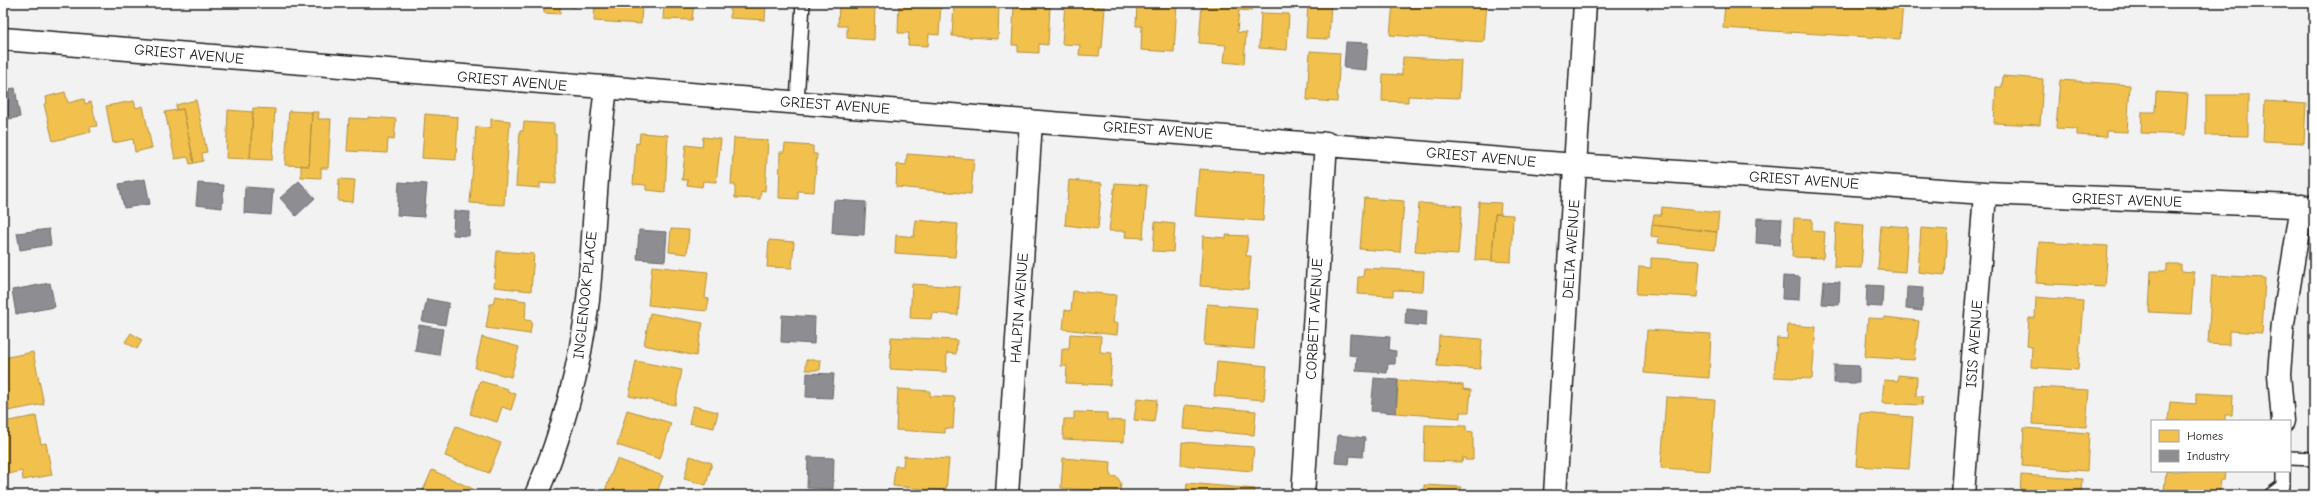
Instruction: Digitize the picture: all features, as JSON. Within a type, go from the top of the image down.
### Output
[{"type":"street","name":"DELTA AVENUE","points":[[1555,495],[1585,3]]},
{"type":"street","name":"GRIEST AVENUE","points":[[3,39],[606,89],[797,102],[1326,143],[1576,165],[1985,193],[2308,207]]},
{"type":"street","name":"INGLENOOK PLACE","points":[[536,495],[565,417],[579,359],[588,300],[599,138],[606,89]]},
{"type":"street","name":"HALPIN AVENUE","points":[[1007,495],[1031,121]]},
{"type":"street","name":"CORBETT AVENUE","points":[[1303,495],[1326,143]]},
{"type":"street","name":"ISIS AVENUE","points":[[1963,495],[1985,193]]},
{"type":"street","points":[[2283,420],[2279,374],[2283,323],[2308,207]]},
{"type":"lane","points":[[797,102],[803,3]]},
{"type":"lane","points":[[2291,458],[2314,459]]},
{"type":"lane","points":[[2271,495],[2283,486],[2283,472]]},
{"type":"building: Homes","points":[[531,3],[575,3],[575,7],[560,6],[560,14],[544,13],[544,5],[531,5]]},
{"type":"building: Homes","points":[[595,3],[642,3],[641,24],[594,21]]},
{"type":"building: Homes","points":[[664,3],[694,3],[692,20],[663,19]]},
{"type":"building: Homes","points":[[730,3],[766,3],[765,20],[730,18]]},
{"type":"building: Homes","points":[[839,3],[875,3],[874,40],[847,38],[847,26],[838,26]]},
{"type":"building: Homes","points":[[899,3],[941,3],[939,35],[929,34],[928,46],[908,45],[909,33],[898,33]]},
{"type":"building: Homes","points":[[978,3],[999,3],[998,39],[952,36],[954,5],[978,6]]},
{"type":"building: Homes","points":[[1065,3],[1099,3],[1098,7],[1105,7],[1102,48],[1100,48],[1099,56],[1079,55],[1080,45],[1062,44]]},
{"type":"building: Homes","points":[[1137,3],[1177,3],[1174,52],[1141,50],[1142,26],[1136,26]]},
{"type":"building: Homes","points":[[1202,3],[1251,3],[1251,11],[1239,10],[1237,32],[1246,33],[1244,64],[1224,62],[1226,45],[1199,43]]},
{"type":"building: Homes","points":[[1308,3],[1331,3],[1329,39],[1306,38]]},
{"type":"building: Homes","points":[[1393,3],[1487,3],[1484,42],[1390,35]]},
{"type":"building: Homes","points":[[1725,3],[1903,3],[1900,39],[1723,28]]},
{"type":"building: Homes","points":[[1014,6],[1050,7],[1048,45],[1039,44],[1039,53],[1018,52],[1018,45],[1012,45]]},
{"type":"building: Homes","points":[[1261,13],[1289,14],[1287,50],[1259,48]]},
{"type":"building: Homes","points":[[1310,51],[1340,53],[1337,102],[1307,100]]},
{"type":"building: Homes","points":[[1403,57],[1461,60],[1459,98],[1408,96],[1408,102],[1382,101],[1383,74],[1402,75]]},
{"type":"building: Homes","points":[[2003,76],[2043,79],[2040,125],[1994,123],[1996,87],[2002,87]]},
{"type":"building: Homes","points":[[2060,80],[2130,85],[2127,132],[2106,131],[2106,137],[2077,135],[2077,129],[2056,128]]},
{"type":"building: Homes","points":[[65,92],[68,103],[84,99],[85,104],[91,102],[97,126],[90,127],[91,132],[53,141],[44,104],[47,103],[46,97]]},
{"type":"building: Homes","points":[[2156,92],[2188,94],[2185,135],[2141,133],[2142,112],[2155,112]]},
{"type":"building: Homes","points":[[2206,95],[2248,95],[2248,136],[2206,135]]},
{"type":"building: Homes","points":[[196,100],[207,152],[202,153],[203,161],[194,163],[183,109],[177,110],[176,105]]},
{"type":"building: Homes","points":[[134,101],[136,108],[143,106],[152,148],[135,152],[133,139],[113,143],[106,106]]},
{"type":"building: Homes","points":[[2265,101],[2306,104],[2304,143],[2263,141]]},
{"type":"building: Homes","points":[[253,108],[275,109],[272,160],[250,159]]},
{"type":"building: Homes","points":[[183,109],[194,163],[190,164],[188,157],[175,159],[165,112]]},
{"type":"building: Homes","points":[[228,110],[253,112],[250,159],[226,158]]},
{"type":"building: Homes","points":[[289,111],[312,112],[309,166],[285,165]]},
{"type":"building: Homes","points":[[312,112],[319,112],[318,119],[331,119],[328,168],[321,168],[321,178],[301,177],[301,165],[309,166]]},
{"type":"building: Homes","points":[[425,114],[458,117],[456,160],[422,158]]},
{"type":"building: Homes","points":[[368,117],[396,119],[394,140],[388,139],[387,153],[347,151],[349,118],[368,119]]},
{"type":"building: Homes","points":[[491,119],[510,121],[504,205],[470,203],[476,127],[491,128]]},
{"type":"building: Homes","points":[[524,122],[554,124],[554,134],[556,134],[556,184],[540,183],[540,188],[516,186],[520,131],[523,131]]},
{"type":"building: Homes","points":[[640,133],[668,135],[665,192],[646,190],[646,185],[633,184],[636,143],[639,144]]},
{"type":"building: Homes","points":[[703,137],[721,139],[716,182],[703,181],[702,187],[687,185],[688,180],[682,180],[686,145],[702,147]]},
{"type":"building: Homes","points":[[734,138],[768,140],[765,191],[761,190],[760,199],[735,198],[735,185],[731,185]]},
{"type":"building: Homes","points":[[785,144],[813,146],[813,154],[817,154],[814,192],[798,191],[798,199],[779,198],[780,152],[784,152]]},
{"type":"building: Homes","points":[[907,154],[974,159],[971,194],[896,187],[897,164],[906,165]]},
{"type":"building: Homes","points":[[1199,169],[1266,174],[1263,221],[1195,216]]},
{"type":"building: Homes","points":[[339,179],[355,180],[353,202],[338,201]]},
{"type":"building: Homes","points":[[1069,180],[1102,183],[1098,229],[1065,225]]},
{"type":"building: Homes","points":[[1115,183],[1147,185],[1143,238],[1125,237],[1126,231],[1109,231]]},
{"type":"building: Homes","points":[[1364,198],[1404,201],[1400,252],[1360,249]]},
{"type":"building: Homes","points":[[1479,202],[1501,203],[1500,214],[1495,214],[1492,261],[1475,260]]},
{"type":"building: Homes","points":[[1419,203],[1462,206],[1458,255],[1415,252]]},
{"type":"building: Homes","points":[[1662,207],[1719,213],[1717,232],[1652,225],[1654,215],[1661,215]]},
{"type":"building: Homes","points":[[1495,214],[1513,215],[1511,262],[1492,261]]},
{"type":"building: Homes","points":[[1794,218],[1812,219],[1812,231],[1825,232],[1823,258],[1792,257]]},
{"type":"building: Homes","points":[[916,220],[958,224],[955,257],[895,253],[896,235],[914,237]]},
{"type":"building: Homes","points":[[1155,222],[1175,224],[1173,252],[1153,251]]},
{"type":"building: Homes","points":[[1836,223],[1864,225],[1861,268],[1834,267]]},
{"type":"building: Homes","points":[[1652,225],[1717,232],[1715,249],[1658,243],[1659,237],[1651,236]]},
{"type":"building: Homes","points":[[1881,225],[1908,227],[1905,272],[1878,270]]},
{"type":"building: Homes","points":[[1921,228],[1948,230],[1945,275],[1918,272]]},
{"type":"building: Homes","points":[[671,229],[689,230],[687,254],[669,252]]},
{"type":"building: Homes","points":[[1226,235],[1248,236],[1246,256],[1251,256],[1248,289],[1200,286],[1203,236],[1226,238]]},
{"type":"building: Homes","points":[[769,240],[794,242],[792,268],[767,267]]},
{"type":"building: Homes","points":[[2039,242],[2108,246],[2105,287],[2036,283]]},
{"type":"building: Homes","points":[[497,251],[534,254],[531,291],[494,287]]},
{"type":"building: Homes","points":[[1651,258],[1700,261],[1697,297],[1637,294],[1639,267],[1651,268]]},
{"type":"building: Homes","points":[[2167,264],[2181,264],[2181,271],[2194,272],[2191,314],[2149,312],[2151,271],[2167,271]]},
{"type":"building: Homes","points":[[652,266],[708,272],[705,298],[709,299],[707,311],[648,305]]},
{"type":"building: Homes","points":[[1364,268],[1424,271],[1423,291],[1393,290],[1393,296],[1357,294],[1358,277],[1363,277]]},
{"type":"building: Homes","points":[[2212,275],[2265,278],[2262,333],[2229,331],[2229,345],[2208,344]]},
{"type":"building: Homes","points":[[912,284],[960,287],[958,315],[932,313],[931,319],[910,318]]},
{"type":"building: Homes","points":[[1073,291],[1116,295],[1113,323],[1118,323],[1117,335],[1063,329],[1065,310],[1071,311]]},
{"type":"building: Homes","points":[[495,296],[526,301],[525,320],[532,321],[530,334],[486,328],[490,304],[493,304]]},
{"type":"building: Homes","points":[[2036,297],[2083,301],[2078,370],[2031,367],[2032,347],[2027,346],[2029,318],[2035,318]]},
{"type":"building: Homes","points":[[1207,304],[1257,308],[1254,349],[1204,345]]},
{"type":"building: Homes","points":[[650,313],[703,323],[696,356],[644,345]]},
{"type":"building: Homes","points":[[1885,317],[1919,321],[1914,360],[1865,357],[1868,318],[1885,319]]},
{"type":"building: Homes","points":[[1788,325],[1816,327],[1812,379],[1774,377],[1777,338],[1787,339]]},
{"type":"building: Homes","points":[[1647,330],[1711,334],[1709,378],[1644,373]]},
{"type":"building: Homes","points":[[131,333],[142,340],[137,349],[125,342]]},
{"type":"building: Homes","points":[[1070,334],[1101,336],[1100,352],[1112,353],[1110,385],[1066,383],[1067,366],[1061,366],[1062,349],[1069,349]]},
{"type":"building: Homes","points":[[1439,336],[1482,339],[1480,369],[1437,366]]},
{"type":"building: Homes","points":[[482,337],[519,347],[511,377],[475,368]]},
{"type":"building: Homes","points":[[891,337],[957,340],[956,354],[947,353],[946,372],[890,369]]},
{"type":"building: Homes","points":[[33,352],[44,404],[3,412],[3,358]]},
{"type":"building: Homes","points":[[806,360],[821,360],[820,370],[806,370]]},
{"type":"building: Homes","points":[[636,361],[682,370],[675,405],[629,396]]},
{"type":"building: Homes","points":[[1217,361],[1267,366],[1264,400],[1214,396]]},
{"type":"building: Homes","points":[[1898,375],[1917,377],[1916,396],[1923,396],[1922,405],[1882,403],[1884,380],[1898,381]]},
{"type":"building: Homes","points":[[1398,380],[1463,385],[1463,389],[1471,390],[1469,412],[1460,412],[1460,418],[1396,413]]},
{"type":"building: Homes","points":[[480,381],[508,389],[507,392],[516,394],[511,410],[502,407],[497,422],[470,414]]},
{"type":"building: Homes","points":[[2034,387],[2089,390],[2086,427],[2032,424]]},
{"type":"building: Homes","points":[[898,389],[930,391],[930,396],[955,397],[953,429],[945,428],[945,433],[896,430]]},
{"type":"building: Homes","points":[[2196,393],[2233,395],[2232,415],[2225,415],[2225,420],[2168,420],[2170,402],[2196,404]]},
{"type":"building: Homes","points":[[1666,397],[1715,400],[1710,471],[1661,468]]},
{"type":"building: Homes","points":[[1137,398],[1157,400],[1154,422],[1134,420]]},
{"type":"building: Homes","points":[[1185,405],[1256,411],[1254,435],[1183,429]]},
{"type":"building: Homes","points":[[693,406],[718,412],[714,428],[689,423]]},
{"type":"building: Homes","points":[[627,410],[671,423],[660,459],[617,445]]},
{"type":"building: Homes","points":[[1074,412],[1107,413],[1107,420],[1125,421],[1124,442],[1063,439],[1064,419],[1074,419]]},
{"type":"building: Homes","points":[[1860,413],[1913,417],[1909,469],[1856,466]]},
{"type":"building: Homes","points":[[36,416],[41,444],[46,443],[52,475],[23,480],[22,471],[3,475],[3,422]]},
{"type":"building: Homes","points":[[1425,425],[1466,426],[1466,431],[1473,432],[1473,460],[1465,460],[1463,457],[1462,462],[1424,461]]},
{"type":"building: Homes","points":[[456,426],[501,443],[489,473],[445,456]]},
{"type":"building: Homes","points":[[2024,428],[2089,433],[2087,471],[2022,466]]},
{"type":"building: Homes","points":[[1182,442],[1254,447],[1252,471],[1181,465]]},
{"type":"building: Homes","points":[[690,456],[712,463],[706,485],[684,479]]},
{"type":"building: Homes","points":[[904,456],[949,459],[946,491],[893,486],[895,466],[903,466]]},
{"type":"building: Homes","points":[[1063,458],[1111,462],[1110,476],[1117,477],[1121,483],[1120,490],[1114,494],[1102,493],[1101,491],[1061,488]]},
{"type":"building: Homes","points":[[617,459],[663,476],[656,495],[610,495],[604,493]]},
{"type":"building: Homes","points":[[432,470],[473,489],[470,495],[421,495]]},
{"type":"building: Homes","points":[[2166,472],[2225,472],[2224,480],[2221,480],[2219,495],[2164,492]]},
{"type":"building: Homes","points":[[2021,475],[2082,479],[2081,495],[2020,495]]},
{"type":"building: Homes","points":[[1187,483],[1255,489],[1254,495],[1186,495]]},
{"type":"building: Homes","points":[[1424,485],[1461,487],[1461,495],[1424,495]]},
{"type":"building: Homes","points":[[1637,492],[1664,494],[1664,495],[1637,495]]},
{"type":"building: Homes","points":[[1847,492],[1901,495],[1846,495]]},
{"type":"building: Industry","points":[[1346,42],[1368,43],[1366,70],[1344,68]]},
{"type":"building: Industry","points":[[15,88],[20,117],[3,120],[3,90]]},
{"type":"building: Industry","points":[[145,179],[150,204],[124,208],[119,184]]},
{"type":"building: Industry","points":[[299,181],[315,198],[296,216],[280,198]]},
{"type":"building: Industry","points":[[399,182],[427,184],[424,217],[397,215]]},
{"type":"building: Industry","points":[[198,183],[224,185],[222,208],[196,205]]},
{"type":"building: Industry","points":[[245,187],[273,189],[271,215],[244,213]]},
{"type":"building: Industry","points":[[834,200],[866,202],[864,235],[832,233]]},
{"type":"building: Industry","points":[[454,211],[470,212],[469,236],[453,235]]},
{"type":"building: Industry","points":[[1757,218],[1782,219],[1780,245],[1756,243]]},
{"type":"building: Industry","points":[[49,229],[51,245],[20,250],[17,233]]},
{"type":"building: Industry","points":[[639,230],[667,232],[665,261],[637,259]]},
{"type":"building: Industry","points":[[1783,276],[1800,277],[1799,300],[1782,299]]},
{"type":"building: Industry","points":[[1824,281],[1840,282],[1839,305],[1822,304]]},
{"type":"building: Industry","points":[[50,283],[55,307],[16,314],[12,290]]},
{"type":"building: Industry","points":[[1867,285],[1883,286],[1882,307],[1866,306]]},
{"type":"building: Industry","points":[[1907,287],[1923,288],[1922,311],[1906,309]]},
{"type":"building: Industry","points":[[427,299],[449,303],[445,325],[422,321]]},
{"type":"building: Industry","points":[[1406,308],[1427,310],[1426,326],[1405,324]]},
{"type":"building: Industry","points":[[782,315],[815,317],[814,344],[781,342]]},
{"type":"building: Industry","points":[[419,325],[443,329],[439,355],[415,351]]},
{"type":"building: Industry","points":[[1350,334],[1390,337],[1389,350],[1396,351],[1395,364],[1388,364],[1387,373],[1356,371],[1357,356],[1349,355]]},
{"type":"building: Industry","points":[[1834,365],[1859,366],[1859,383],[1834,383]]},
{"type":"building: Industry","points":[[807,373],[834,374],[832,398],[806,397]]},
{"type":"building: Industry","points":[[1374,378],[1398,380],[1396,413],[1371,411]]},
{"type":"building: Industry","points":[[1338,435],[1365,438],[1363,457],[1350,456],[1349,464],[1335,463]]},
{"type":"building: Industry","points":[[808,457],[834,458],[833,489],[807,488]]}]
